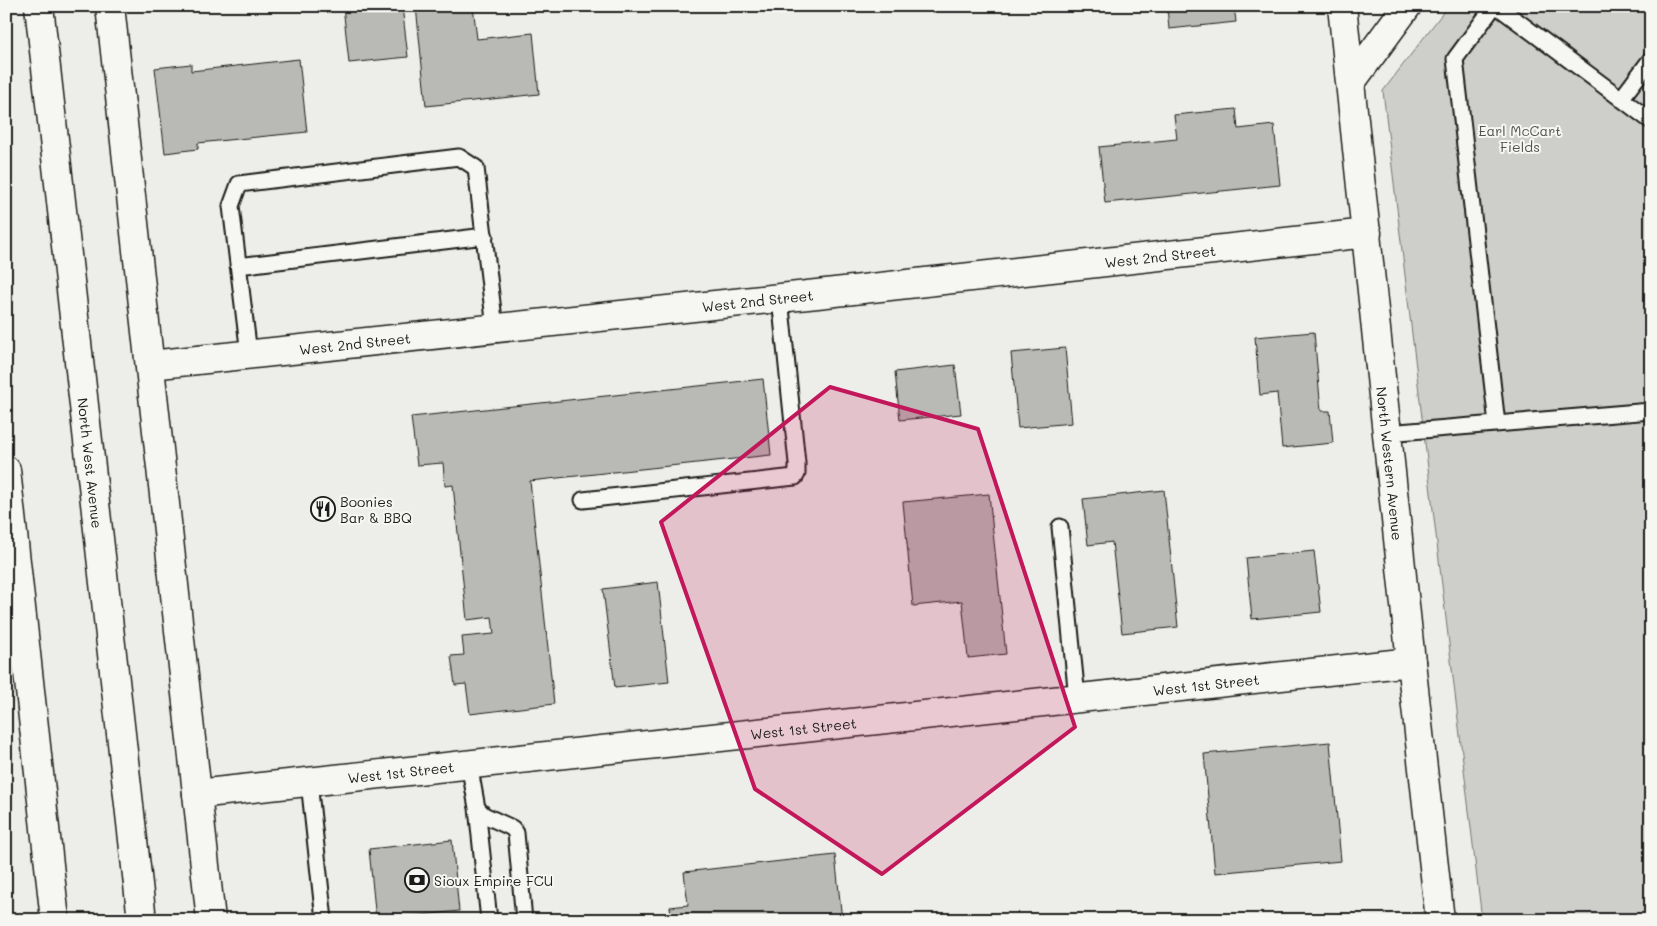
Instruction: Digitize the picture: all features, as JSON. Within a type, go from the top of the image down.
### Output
[{"type":"street","name":"North West Avenue","points":[[40,6],[142,920]]},
{"type":"street","points":[[110,6],[211,920]]},
{"type":"street","name":"North Western Avenue","points":[[1342,6],[1440,920]]},
{"type":"street","points":[[1351,82],[1407,6]]},
{"type":"street","name":"West 2nd Street","points":[[150,365],[1367,233]]},
{"type":"street","points":[[6,470],[55,920]]},
{"type":"street","name":"West 1st Street","points":[[197,794],[1411,662]]},
{"type":"lane","points":[[1497,424],[1455,59],[1492,7],[1651,121]]},
{"type":"lane","points":[[1620,99],[1651,59]]},
{"type":"lane","points":[[249,354],[231,206],[239,184],[459,157],[476,168],[495,328]]},
{"type":"lane","points":[[238,266],[485,236]]},
{"type":"lane","points":[[583,500],[795,477],[797,474],[797,464],[780,298]]},
{"type":"lane","points":[[1387,433],[1651,411]]},
{"type":"lane","points":[[1060,527],[1077,698]]},
{"type":"lane","points":[[469,764],[477,808],[489,920]]},
{"type":"lane","points":[[309,782],[324,920]]},
{"type":"lane","points":[[477,808],[484,815],[512,828],[516,833],[524,920]]},
{"type":"highlighted area","points":[[830,387],[978,429],[1075,727],[882,874],[755,789],[661,522]]},
{"type":"green space","name":"Earl McCart Fields","points":[[1448,6],[1651,6],[1651,920],[1482,920],[1383,91]]},
{"type":"building","points":[[343,6],[402,6],[408,57],[349,63]]},
{"type":"building","points":[[416,6],[473,6],[477,39],[533,33],[539,94],[426,106]]},
{"type":"building","points":[[1234,6],[1236,22],[1169,29],[1167,7]]},
{"type":"building","points":[[299,59],[307,132],[198,143],[198,149],[165,153],[155,68],[191,64],[191,71]]},
{"type":"building","points":[[1236,109],[1238,129],[1274,125],[1280,185],[1105,203],[1099,147],[1177,139],[1174,115]]},
{"type":"building","points":[[1314,332],[1321,411],[1330,411],[1333,443],[1282,448],[1277,393],[1260,395],[1255,337]]},
{"type":"building","points":[[1065,348],[1072,423],[1018,428],[1011,353]]},
{"type":"building","points":[[955,365],[961,414],[900,420],[895,372]]},
{"type":"building","points":[[763,379],[771,455],[530,481],[554,704],[470,714],[466,684],[455,685],[451,656],[464,655],[462,637],[494,634],[492,617],[467,620],[453,485],[445,486],[443,463],[417,465],[411,417]]},
{"type":"building","points":[[1164,490],[1178,627],[1122,633],[1112,542],[1088,545],[1083,499]]},
{"type":"building","points":[[989,494],[1006,654],[968,658],[962,601],[913,606],[903,502]]},
{"type":"building","points":[[1314,551],[1321,612],[1252,619],[1246,558]]},
{"type":"building","points":[[658,582],[669,682],[615,688],[603,589]]},
{"type":"building","points":[[1330,742],[1341,861],[1215,873],[1204,754]]},
{"type":"building","points":[[452,840],[459,911],[376,920],[369,849]]},
{"type":"building","points":[[835,855],[842,920],[672,920],[670,907],[688,905],[684,872]]},
{"type":"place","name":"Boonies Bar & BBQ","points":[[323,509]]},
{"type":"place","name":"Sioux Empire FCU","points":[[417,880]]}]
